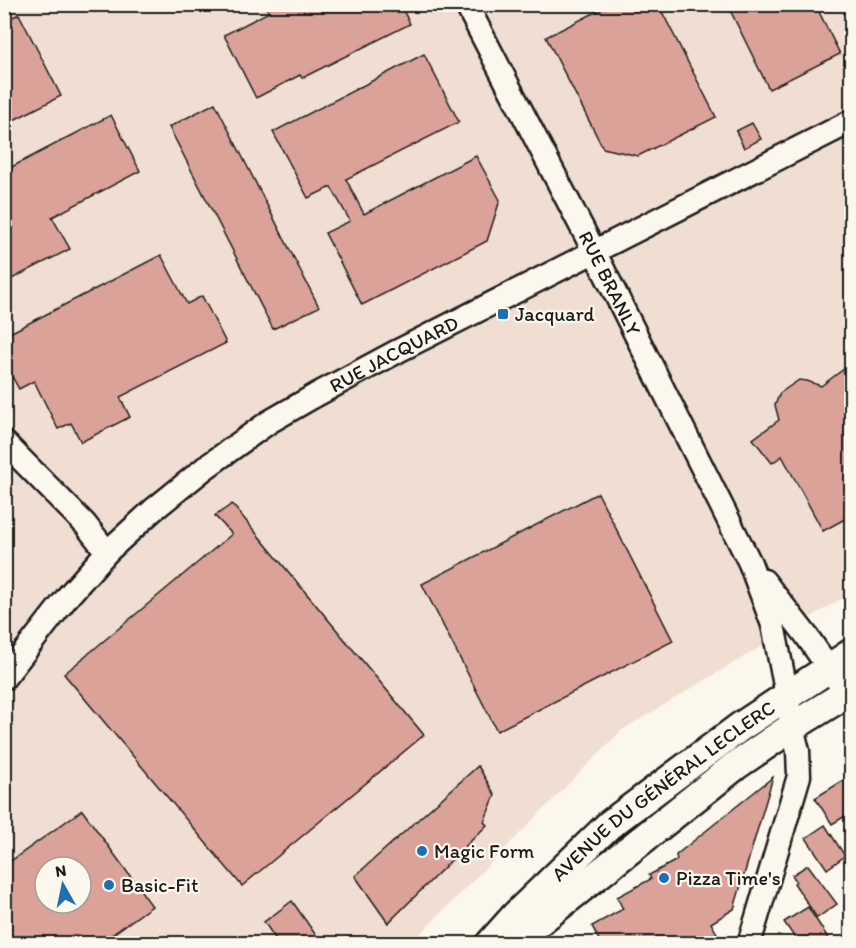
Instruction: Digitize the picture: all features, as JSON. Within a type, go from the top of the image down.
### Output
[{"type":"main road","name":"AVENUE DU GÉNÉRAL LECLERC","points":[[490,944],[516,915],[609,825],[740,727],[852,653]]},
{"type":"main road","name":"AVENUE DU GÉNÉRAL LECLERC","points":[[513,944],[735,766],[849,691]]},
{"type":"street","name":"RUE BRANLY","points":[[466,4],[594,251],[750,563],[773,625],[798,751],[799,776],[749,944]]},
{"type":"street","name":"RUE JACQUARD","points":[[4,678],[69,595],[107,552],[187,482],[268,422],[398,351],[852,121]]},
{"type":"street","points":[[4,442],[85,524],[107,552]]},
{"type":"street","name":"RUE BRANLY","points":[[750,563],[806,635],[828,668],[849,691]]},
{"type":"shaded area","points":[[5,5],[851,5],[851,593],[622,730],[411,943],[5,944]]},
{"type":"building","points":[[264,4],[400,4],[410,24],[302,78],[300,75],[256,98],[224,35],[269,12]]},
{"type":"building","points":[[612,4],[658,4],[716,117],[638,156],[603,148],[546,37]]},
{"type":"building","points":[[727,4],[815,4],[840,54],[769,89]]},
{"type":"building","points":[[19,14],[61,96],[4,125],[4,21]]},
{"type":"building","points":[[424,54],[459,122],[346,179],[364,214],[476,156],[500,200],[487,241],[362,305],[325,233],[350,221],[331,187],[308,198],[273,132]]},
{"type":"building","points":[[215,103],[319,307],[273,329],[169,127]]},
{"type":"building","points":[[111,115],[140,171],[52,217],[70,249],[4,283],[4,171]]},
{"type":"building","points":[[752,123],[761,139],[744,148],[736,131]]},
{"type":"building","points":[[161,255],[187,304],[202,296],[226,343],[120,397],[130,417],[81,442],[71,423],[58,429],[34,381],[19,389],[4,362],[4,336]]},
{"type":"building","points":[[852,363],[852,515],[823,531],[782,456],[772,463],[753,439],[779,420],[775,405],[780,393],[799,380],[821,386]]},
{"type":"building","points":[[598,493],[673,641],[497,731],[422,584]]},
{"type":"building","points":[[232,504],[424,735],[242,886],[64,674],[232,534],[215,516]]},
{"type":"building","name":"Magic Form","points":[[478,766],[495,795],[484,822],[487,825],[388,923],[355,876]]},
{"type":"building","points":[[852,775],[852,812],[832,824],[815,798]]},
{"type":"building","points":[[773,777],[734,909],[711,923],[723,944],[601,944],[592,926],[623,909],[617,897],[651,879],[649,875],[677,860],[676,855]]},
{"type":"building","name":"Basic-Fit","points":[[82,810],[152,906],[99,944],[4,944],[4,866]]},
{"type":"building","points":[[825,825],[845,856],[827,869],[806,838]]},
{"type":"building","points":[[808,865],[837,904],[817,918],[794,883],[796,881],[792,875]]},
{"type":"building","points":[[292,901],[322,944],[279,944],[264,922]]},
{"type":"building","points":[[808,907],[832,944],[799,944],[784,922]]},
{"type":"place","name":"Jacquard","points":[[503,314]]},
{"type":"place","name":"Magic Form","points":[[422,851]]},
{"type":"place","name":"Pizza Time's","points":[[664,878]]},
{"type":"place","name":"Basic-Fit","points":[[109,885]]}]
